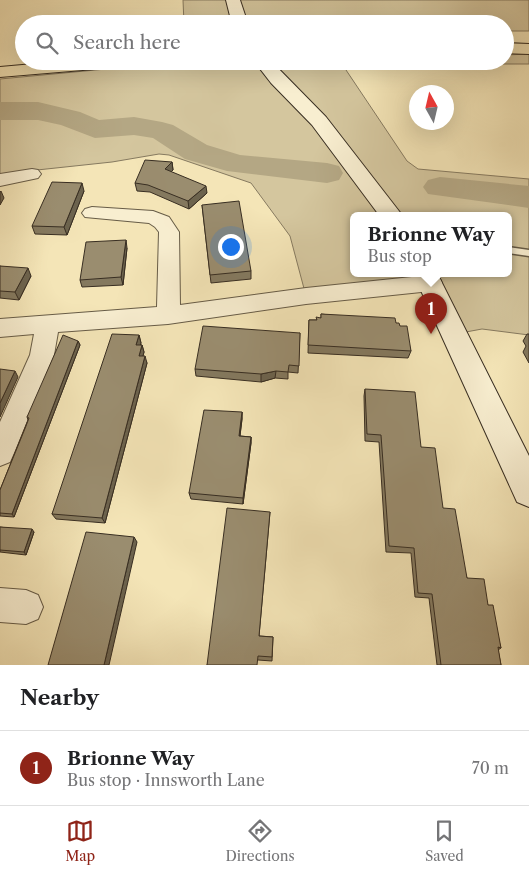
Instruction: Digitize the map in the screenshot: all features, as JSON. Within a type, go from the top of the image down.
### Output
[{"type":"highway","points":[[514,36],[529,36]]},
{"type":"highway","points":[[514,48],[529,49]]},
{"type":"highway","points":[[0,59],[15,58]]},
{"type":"highway","points":[[0,72],[24,70]]},
{"type":"street","points":[[233,0],[237,15]]},
{"type":"street","points":[[270,70],[319,121],[389,212]]},
{"type":"street","points":[[0,174],[0,180],[32,174]]},
{"type":"street","points":[[101,219],[153,217],[162,222],[169,232],[168,314]]},
{"type":"street","points":[[0,328],[168,314],[428,278],[529,491]]},
{"type":"street","points":[[0,453],[42,355],[48,324]]},
{"type":"lane","points":[[512,251],[529,253]]},
{"type":"shaded area","points":[[183,0],[529,0],[529,31],[514,31],[514,15],[184,15]]},
{"type":"shaded area","points":[[529,54],[529,64],[514,64],[514,55]]},
{"type":"shaded area","points":[[96,70],[346,70],[407,161],[418,169],[529,179],[529,335],[482,329],[455,334],[431,283],[306,296],[290,236],[251,183],[169,155],[159,154],[112,162],[37,170],[0,180],[0,79]]},
{"type":"building","points":[[145,160],[172,162],[165,169],[206,186],[188,201],[148,185],[135,183]]},
{"type":"building","points":[[52,182],[82,183],[64,227],[32,226]]},
{"type":"building","points":[[239,201],[251,271],[210,275],[202,205]]},
{"type":"building","points":[[126,240],[121,277],[80,280],[86,242]]},
{"type":"building","points":[[0,266],[28,268],[15,292],[0,291]]},
{"type":"building","points":[[321,314],[395,318],[396,323],[399,323],[400,326],[407,326],[411,351],[308,345],[309,320],[317,320],[316,317],[321,318]]},
{"type":"building","points":[[203,326],[300,333],[299,366],[289,365],[288,372],[276,371],[261,374],[195,369]]},
{"type":"building","points":[[112,334],[139,335],[136,345],[142,345],[139,356],[145,356],[102,518],[52,514]]},
{"type":"building","points":[[63,335],[78,341],[12,514],[0,513],[0,490],[29,418],[27,417]]},
{"type":"building","points":[[0,369],[15,371],[0,403]]},
{"type":"building","points":[[365,389],[415,392],[421,447],[435,448],[443,508],[455,509],[467,578],[484,579],[488,605],[493,605],[501,648],[498,647],[501,665],[441,665],[432,594],[418,593],[414,548],[389,546],[381,435],[367,434]]},
{"type":"building","points":[[204,410],[242,412],[239,436],[251,437],[243,498],[189,493]]},
{"type":"building","points":[[227,508],[270,512],[259,636],[273,637],[272,657],[258,656],[257,665],[207,665]]},
{"type":"building","points":[[0,527],[32,529],[24,552],[0,550]]},
{"type":"building","points":[[86,532],[134,537],[104,665],[48,665]]},
{"type":"waterway","points":[[0,111],[38,111],[70,118],[95,129],[134,126],[162,131],[196,152],[238,164],[327,173]]},
{"type":"waterway","points":[[440,187],[529,197]]},
{"type":"place","name":"Brionne Way","points":[[431,334]]}]
